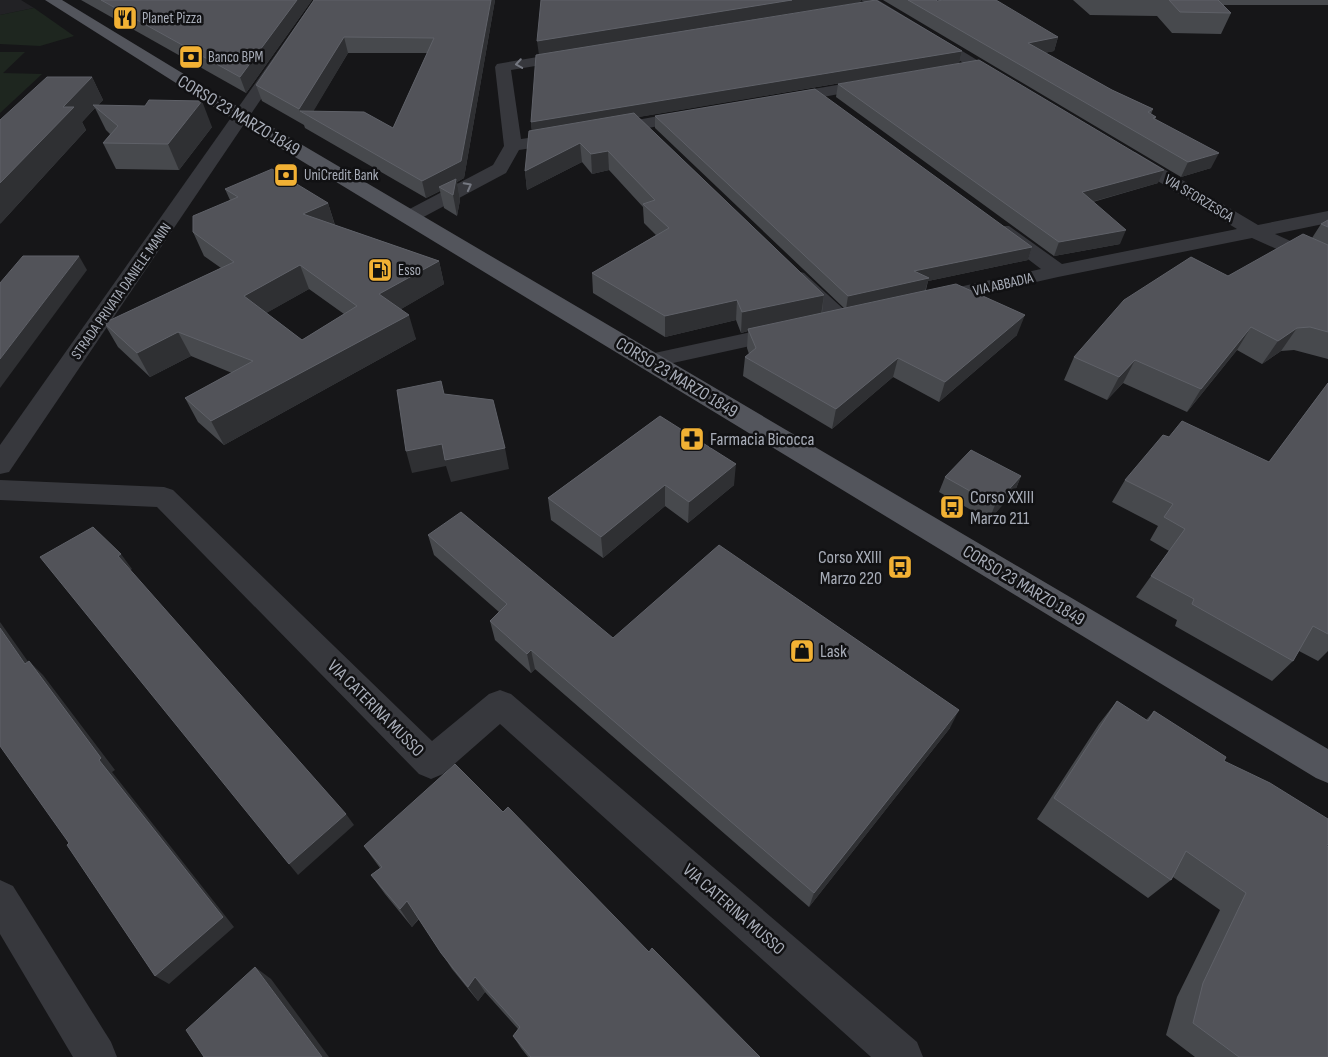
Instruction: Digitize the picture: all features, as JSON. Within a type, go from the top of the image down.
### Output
[{"type":"main road","name":"CORSO 23 MARZO 1849","points":[[52,0],[409,217],[1328,768]]},
{"type":"street","name":"STRADA PRIVATA DANIELE MANIN","points":[[0,465],[321,0]]},
{"type":"street","points":[[867,5],[1012,86]]},
{"type":"street","points":[[409,217],[500,169],[512,146],[503,67],[592,52]]},
{"type":"street","points":[[955,70],[978,66]]},
{"type":"street","points":[[770,102],[886,82]]},
{"type":"street","points":[[817,94],[834,105]]},
{"type":"street","points":[[512,146],[586,134],[646,131],[705,113]]},
{"type":"street","name":"VIA SFORZESCA","points":[[1113,147],[1255,232],[1328,266]]},
{"type":"street","name":"VIA ABBADIA","points":[[917,303],[1058,271],[1328,217]]},
{"type":"street","points":[[986,218],[1058,271]]},
{"type":"street","points":[[650,361],[851,318],[786,266]]},
{"type":"street","name":"VIA CATERINA MUSSO","points":[[0,490],[164,497],[430,763],[500,704],[902,1057]]},
{"type":"street","points":[[0,899],[96,1057]]},
{"type":"shaded area","points":[[0,0],[21,0],[34,8],[0,15]]},
{"type":"shaded area","points":[[34,8],[74,36],[40,46],[0,44],[0,15]]},
{"type":"shaded area","points":[[0,52],[25,52],[3,73],[42,74],[0,113]]},
{"type":"building","points":[[101,0],[297,0],[240,77]]},
{"type":"building","points":[[314,0],[491,0],[461,161],[422,181],[300,111],[364,112],[393,128],[434,38],[344,37],[299,109],[256,85]]},
{"type":"building","points":[[541,0],[792,0],[537,41]]},
{"type":"building","points":[[876,0],[962,51],[531,122],[536,55]]},
{"type":"building","points":[[908,0],[996,0],[1058,37],[1028,43],[1112,90],[1153,109],[1148,112],[1156,117],[1153,118],[1219,153],[1188,162]]},
{"type":"building","points":[[1169,0],[1218,0],[1231,13],[1180,12]]},
{"type":"building","points":[[979,60],[1164,170],[1082,192],[1126,230],[1059,242],[838,84]]},
{"type":"building","points":[[47,77],[92,77],[63,107],[74,107],[0,183],[0,120]]},
{"type":"building","points":[[815,89],[1032,247],[914,271],[929,278],[848,296],[655,116]]},
{"type":"building","points":[[149,100],[202,101],[168,144],[103,143],[118,126],[93,105],[145,106]]},
{"type":"building","points":[[634,113],[824,295],[742,312],[737,300],[665,316],[592,273],[669,228],[643,204],[655,200],[608,151],[591,154],[580,143],[525,171],[529,131]]},
{"type":"building","points":[[272,169],[328,203],[303,214],[439,261],[379,294],[409,315],[211,421],[185,398],[253,361],[178,332],[137,353],[104,323],[234,262],[193,232],[193,216],[238,197],[225,189]],"holes":[[[300,265],[357,306],[302,340],[244,296]]]},
{"type":"building","points":[[456,179],[453,195],[439,187]]},
{"type":"building","points":[[1328,220],[1328,227],[1321,224]]},
{"type":"building","points":[[1303,234],[1328,245],[1328,332],[1310,327],[1297,328],[1278,341],[1251,327],[1201,389],[1135,360],[1119,377],[1074,357],[1124,300],[1191,257],[1228,276]]},
{"type":"building","points":[[23,256],[79,256],[0,359],[0,283]]},
{"type":"building","points":[[956,284],[1025,315],[945,382],[898,358],[836,409],[745,357],[756,348],[748,329]]},
{"type":"building","points":[[441,381],[444,394],[493,400],[505,448],[445,460],[442,444],[406,451],[397,390]]},
{"type":"building","points":[[1328,383],[1328,634],[1313,626],[1293,661],[1192,604],[1194,599],[1151,576],[1185,529],[1164,517],[1173,504],[1125,480],[1163,435],[1169,437],[1182,421],[1269,462]]},
{"type":"building","points":[[660,416],[736,464],[689,502],[665,485],[601,537],[548,498]]},
{"type":"building","points":[[971,450],[1021,476],[995,505],[945,477]]},
{"type":"building","points":[[461,512],[613,638],[719,545],[959,710],[814,893],[531,650],[527,654],[490,621],[507,604],[428,535]]},
{"type":"building","points":[[93,527],[121,554],[118,556],[346,814],[289,864],[40,557]]},
{"type":"building","points":[[0,628],[25,664],[29,661],[101,758],[99,760],[223,917],[155,976],[67,845],[69,843],[0,746]]},
{"type":"building","points":[[1117,701],[1148,721],[1154,711],[1226,757],[1224,761],[1270,783],[1328,819],[1328,1057],[1239,1057],[1193,1023],[1203,983],[1246,893],[1186,851],[1171,880],[1054,798]]},
{"type":"building","points":[[455,764],[503,812],[508,807],[649,952],[652,948],[760,1057],[531,1057],[513,1036],[520,1027],[475,977],[468,987],[441,953],[407,901],[400,909],[371,875],[382,867],[364,846]]},
{"type":"building","points":[[255,967],[322,1057],[204,1057],[186,1030]]},
{"type":"place","name":"Planet Pizza","points":[[125,18]]},
{"type":"place","name":"Banco BPM","points":[[191,57]]},
{"type":"place","name":"UniCredit Bank","points":[[286,175]]},
{"type":"place","name":"Esso","points":[[380,270]]},
{"type":"place","name":"Farmacia Bicocca","points":[[692,439]]},
{"type":"place","name":"Corso XXIII Marzo 211","points":[[952,507]]},
{"type":"place","name":"Corso XXIII Marzo 220","points":[[900,567]]},
{"type":"place","name":"Lask","points":[[802,651]]}]
